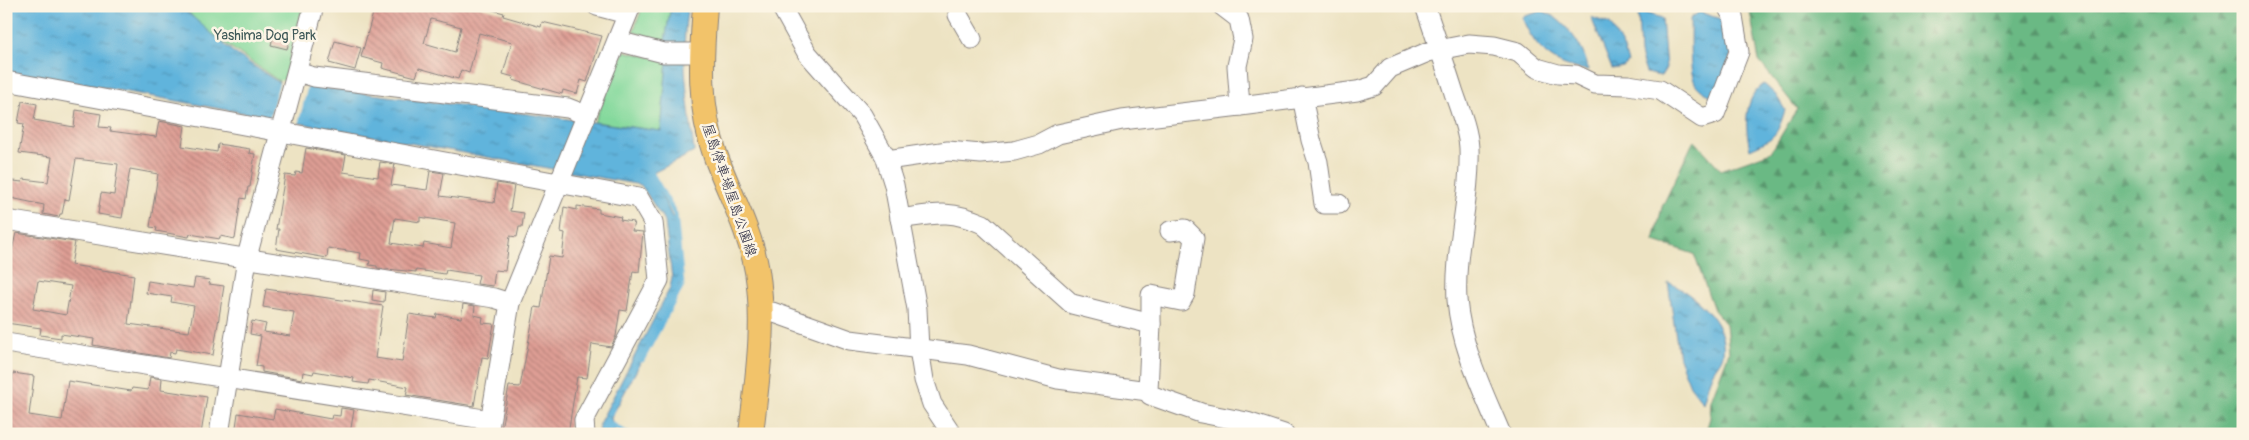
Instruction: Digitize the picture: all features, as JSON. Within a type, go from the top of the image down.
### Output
[{"type":"main road","name":"屋島停車場屋島公園線","points":[[706,6],[694,53],[702,96],[710,136],[751,246],[757,269],[761,313],[761,340],[751,434]]},
{"type":"street","points":[[219,434],[247,258],[314,6]]},
{"type":"street","points":[[6,343],[228,378],[489,427],[510,303],[629,10],[598,6]]},
{"type":"street","points":[[781,6],[814,63],[871,128],[887,160],[917,308],[919,349],[927,392],[935,410],[952,434]]},
{"type":"street","points":[[958,6],[958,15],[972,39]]},
{"type":"street","points":[[1222,6],[1239,19],[1243,39],[1237,66],[1240,106]]},
{"type":"street","points":[[1425,6],[1461,114],[1469,147],[1467,196],[1457,274],[1457,300],[1462,331],[1477,376],[1501,434]]},
{"type":"street","points":[[887,160],[948,151],[981,154],[1014,151],[1039,144],[1058,134],[1122,120],[1302,97],[1357,92],[1374,86],[1390,68],[1428,52],[1470,44],[1494,46],[1518,52],[1537,68],[1558,74],[1576,75],[1595,84],[1628,85],[1660,90],[1702,118],[1715,114],[1739,52],[1733,16],[1729,10]]},
{"type":"street","points":[[616,41],[664,54],[694,53]]},
{"type":"street","points":[[296,77],[314,77],[568,108],[585,118]]},
{"type":"street","points":[[6,81],[561,177],[639,198],[652,222],[659,280],[584,420],[585,434]]},
{"type":"street","points":[[1302,97],[1311,140],[1318,162],[1324,204],[1339,204]]},
{"type":"street","points":[[900,219],[937,213],[966,216],[983,224],[1072,304],[1151,324]]},
{"type":"street","points":[[6,220],[494,298],[510,303]]},
{"type":"street","points":[[1170,231],[1185,229],[1194,238],[1186,294],[1180,301],[1151,295],[1148,391],[1150,395],[1201,413],[1247,422],[1284,434]]},
{"type":"street","points":[[761,313],[772,312],[850,340],[968,355],[997,361],[1058,379],[1148,391]]},
{"type":"green space","name":"Yashima Dog Park","points":[[183,6],[303,6],[283,84],[203,28]]},
{"type":"green space","points":[[643,6],[671,6],[665,41],[633,32]]},
{"type":"green space","points":[[1729,6],[2243,6],[2243,434],[1705,434],[1710,418],[1711,400],[1729,352],[1726,324],[1714,310],[1694,254],[1654,241],[1662,207],[1694,140],[1721,170],[1771,152],[1797,109],[1759,61],[1750,12]]},
{"type":"green space","points":[[624,51],[667,61],[661,131],[594,122]]},
{"type":"water","points":[[6,6],[180,6],[233,52],[278,82],[661,131],[667,61],[665,41],[671,6],[688,6],[684,42],[694,152],[651,174],[674,221],[680,281],[677,294],[611,418],[615,432],[600,434],[599,424],[670,288],[672,278],[665,222],[641,185],[34,75],[6,74]]},
{"type":"water","points":[[1542,11],[1558,20],[1572,34],[1583,52],[1588,70],[1565,65],[1555,60],[1539,47],[1522,17]]},
{"type":"water","points":[[1638,11],[1662,18],[1666,68],[1661,76],[1646,73],[1640,54]]},
{"type":"water","points":[[1699,12],[1724,20],[1732,53],[1714,97],[1703,92],[1695,83],[1691,69],[1690,19]]},
{"type":"water","points":[[1591,17],[1610,24],[1624,49],[1628,63],[1623,67],[1612,69]]},
{"type":"water","points":[[1764,84],[1776,95],[1785,110],[1780,126],[1774,135],[1765,142],[1750,149],[1747,132],[1747,114],[1752,97]]},
{"type":"water","points":[[1668,282],[1688,294],[1707,310],[1720,331],[1723,342],[1723,354],[1709,381],[1703,403],[1690,386],[1679,358]]},
{"type":"pier","points":[[280,80],[308,85],[298,125],[269,120]]},
{"type":"building","points":[[375,6],[478,6],[504,13],[503,16],[541,27],[542,22],[602,36],[587,82],[581,80],[577,94],[563,90],[562,94],[513,80],[514,77],[503,74],[512,42],[479,33],[469,73],[461,70],[458,79],[419,68],[416,77],[382,68],[383,63],[361,57]],"holes":[[[431,19],[461,27],[455,52],[424,43]]]},
{"type":"building","points":[[275,29],[291,34],[287,49],[271,45]]},
{"type":"building","points":[[335,41],[361,48],[355,70],[329,63]]},
{"type":"building","points":[[22,101],[37,104],[34,120],[74,127],[76,110],[101,114],[99,127],[111,128],[110,131],[156,137],[159,121],[185,126],[182,146],[217,152],[218,144],[250,149],[249,153],[255,154],[250,187],[248,187],[246,199],[241,198],[235,239],[220,236],[220,239],[190,234],[189,237],[156,231],[157,228],[150,227],[158,174],[130,169],[122,218],[98,214],[101,193],[114,195],[118,164],[76,159],[69,200],[65,199],[62,214],[59,217],[43,214],[44,205],[6,197],[6,180],[22,182],[23,179],[48,182],[52,157],[19,153],[24,124],[18,123]]},
{"type":"building","points":[[306,148],[346,155],[343,172],[378,177],[380,162],[395,164],[391,185],[427,190],[430,171],[444,173],[440,196],[494,203],[497,183],[514,186],[510,211],[524,213],[522,227],[519,227],[517,237],[510,236],[505,271],[495,270],[493,286],[477,284],[479,275],[446,270],[445,274],[377,268],[377,266],[369,265],[370,261],[360,259],[361,253],[328,248],[327,258],[276,249],[279,229],[276,229],[285,175],[295,176],[296,172],[302,173]],"holes":[[[420,217],[455,223],[451,248],[424,243],[423,248],[391,243],[395,218],[420,222]]]},
{"type":"building","points":[[577,206],[599,209],[599,213],[621,217],[620,220],[634,222],[632,231],[643,232],[639,272],[633,271],[627,311],[620,310],[616,336],[611,347],[592,344],[587,378],[577,377],[568,434],[500,434],[509,386],[520,387],[535,307],[541,308],[549,256],[562,258],[565,233],[561,232],[564,207],[577,210]]},
{"type":"building","points":[[16,233],[75,242],[71,265],[134,275],[128,324],[189,332],[194,306],[171,302],[172,297],[146,293],[148,281],[193,288],[195,278],[210,280],[209,284],[224,286],[213,355],[176,349],[175,353],[170,352],[169,358],[93,345],[94,339],[61,334],[61,338],[40,335],[41,328],[6,323],[6,250],[12,250]],"holes":[[[38,281],[71,286],[66,315],[33,309]]]},
{"type":"building","points":[[266,289],[383,306],[375,358],[402,362],[409,314],[436,318],[437,314],[461,318],[463,304],[475,306],[474,315],[483,317],[482,323],[494,324],[488,358],[482,357],[474,406],[406,395],[408,387],[369,380],[368,384],[353,382],[354,378],[314,371],[313,374],[303,372],[302,379],[262,372],[262,367],[256,366],[261,336],[250,334],[252,321],[266,324],[264,332],[290,336],[294,312],[263,307]]},
{"type":"building","points":[[373,290],[385,292],[384,302],[372,300]]},
{"type":"building","points":[[13,373],[34,376],[29,415],[62,420],[68,381],[131,391],[132,388],[148,390],[150,377],[162,379],[161,390],[207,397],[201,434],[6,434],[9,401],[6,400],[6,379],[12,380]]},
{"type":"building","points":[[341,408],[354,410],[350,434],[235,434],[238,413],[273,419],[275,409],[331,419],[332,415],[340,416]]},
{"type":"waterway","points":[[642,360],[682,285],[675,214],[649,169]]},
{"type":"waterway","points":[[609,423],[628,434]]}]
